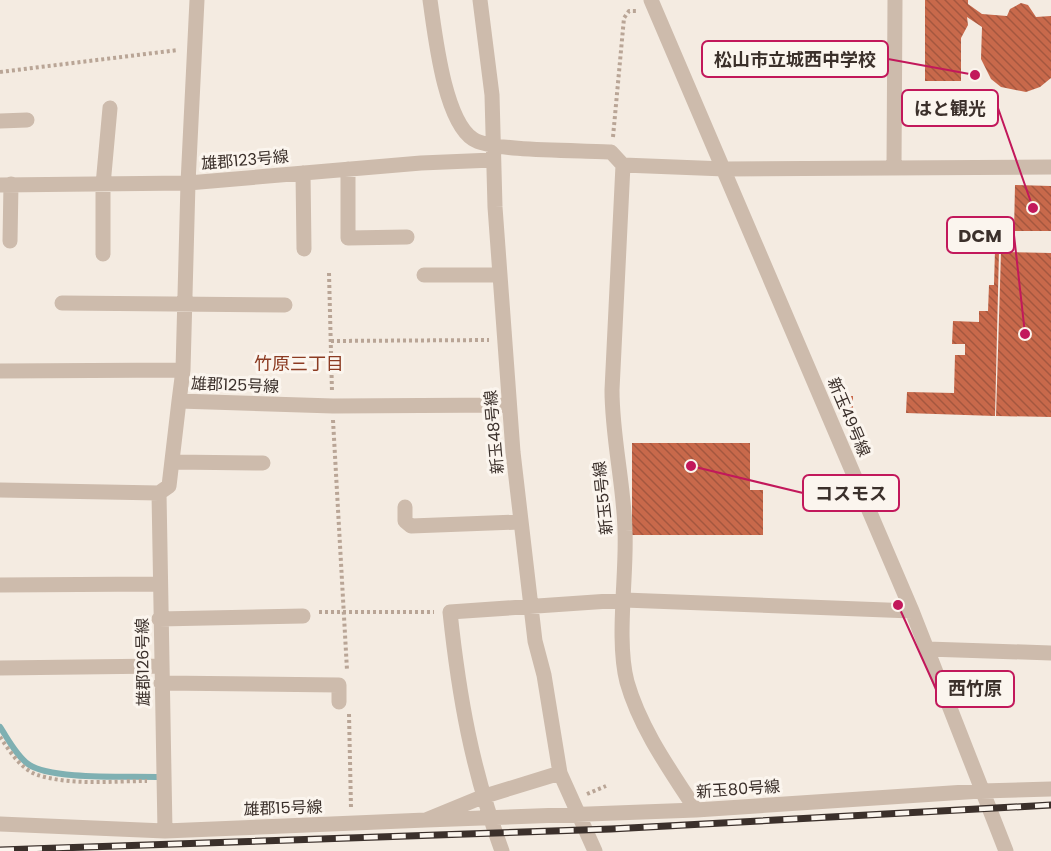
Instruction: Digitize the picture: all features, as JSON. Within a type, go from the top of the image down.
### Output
[{"type":"street","points":[[179,401],[183,370],[188,183],[197,0]]},
{"type":"street","points":[[430,0],[440,69],[457,121],[473,139],[493,153]]},
{"type":"street","name":"新玉48号線","points":[[480,0],[492,94],[493,153],[509,405],[520,522],[531,605],[560,773],[595,851]]},
{"type":"street","points":[[894,166],[895,0]]},
{"type":"street","name":"新玉49号線","points":[[653,6],[912,611],[1005,851]]},
{"type":"street","points":[[103,254],[103,185],[110,108]]},
{"type":"street","points":[[0,121],[27,120]]},
{"type":"street","points":[[611,152],[623,165],[725,170],[894,166],[1051,166]]},
{"type":"street","name":"雄郡123号線","points":[[5,184],[188,183],[493,153],[611,152]]},
{"type":"street","name":"新玉5号線","points":[[623,165],[612,390],[626,533],[624,661],[632,697],[648,733],[696,810]]},
{"type":"street","points":[[348,169],[348,238],[407,237]]},
{"type":"street","points":[[303,173],[304,249]]},
{"type":"street","points":[[5,184],[10,241]]},
{"type":"street","points":[[424,275],[500,274]]},
{"type":"street","points":[[62,303],[285,305]]},
{"type":"street","points":[[0,371],[183,370]]},
{"type":"street","name":"雄郡125号線","points":[[159,493],[169,486],[179,401],[333,406],[509,405]]},
{"type":"street","points":[[173,462],[263,463]]},
{"type":"street","points":[[0,490],[159,493]]},
{"type":"street","name":"雄郡126号線","points":[[159,493],[158,584],[165,831]]},
{"type":"street","points":[[405,507],[405,521],[411,526],[520,522]]},
{"type":"street","points":[[0,585],[158,584]]},
{"type":"street","points":[[502,851],[482,797],[456,668],[450,612],[624,600],[912,611]]},
{"type":"street","points":[[159,619],[303,616]]},
{"type":"street","points":[[927,650],[1051,652]]},
{"type":"street","points":[[0,668],[161,666]]},
{"type":"street","points":[[161,683],[339,685],[344,704]]},
{"type":"street","name":"雄郡15号線","points":[[0,825],[165,831],[426,820],[482,797],[560,773]]},
{"type":"street","name":"新玉80号線","points":[[426,820],[696,810],[981,791],[1051,789]]},
{"type":"path","points":[[611,152],[617,116],[624,18],[629,11],[653,6]]},
{"type":"path","points":[[0,72],[195,48]]},
{"type":"path","points":[[329,273],[333,406],[347,671]]},
{"type":"path","points":[[331,341],[504,340]]},
{"type":"path","points":[[303,616],[312,612],[450,612]]},
{"type":"path","points":[[344,704],[351,823]]},
{"type":"path","points":[[0,737],[23,766],[34,773],[70,780],[164,782]]},
{"type":"building","points":[[925,0],[968,0],[968,4],[982,14],[1007,16],[1010,9],[1021,3],[1028,5],[1036,17],[1051,16],[1051,78],[1040,87],[1026,92],[1001,87],[991,79],[981,59],[982,27],[967,17],[968,25],[961,38],[961,81],[925,81]]},
{"type":"building","points":[[1015,185],[1051,186],[1051,231],[1014,231]]},
{"type":"building","points":[[995,250],[999,251],[995,416],[906,413],[907,392],[954,393],[955,355],[965,355],[965,344],[952,344],[953,321],[979,322],[979,311],[988,311],[989,285],[994,285]]},
{"type":"building","points":[[1001,252],[1051,253],[1051,417],[996,416]]},
{"type":"building","points":[[845,396],[853,396],[853,411],[845,411]]},
{"type":"building","points":[[632,443],[750,443],[750,490],[763,490],[763,535],[632,535]]},
{"type":"waterway","points":[[0,727],[20,756],[28,764],[39,769],[71,775],[157,777]]},
{"type":"railway","points":[[0,850],[611,829],[1051,805]]},
{"type":"place","name":"松山市立城西中学校","points":[[975,75]]},
{"type":"place","name":"はと観光","points":[[1033,208]]},
{"type":"place","name":"DCM","points":[[1025,334]]},
{"type":"place","name":"コスモス","points":[[691,466]]},
{"type":"place","name":"西竹原","points":[[898,605]]},
{"type":"district","name":"竹原三丁目","points":[[299,363]]}]
